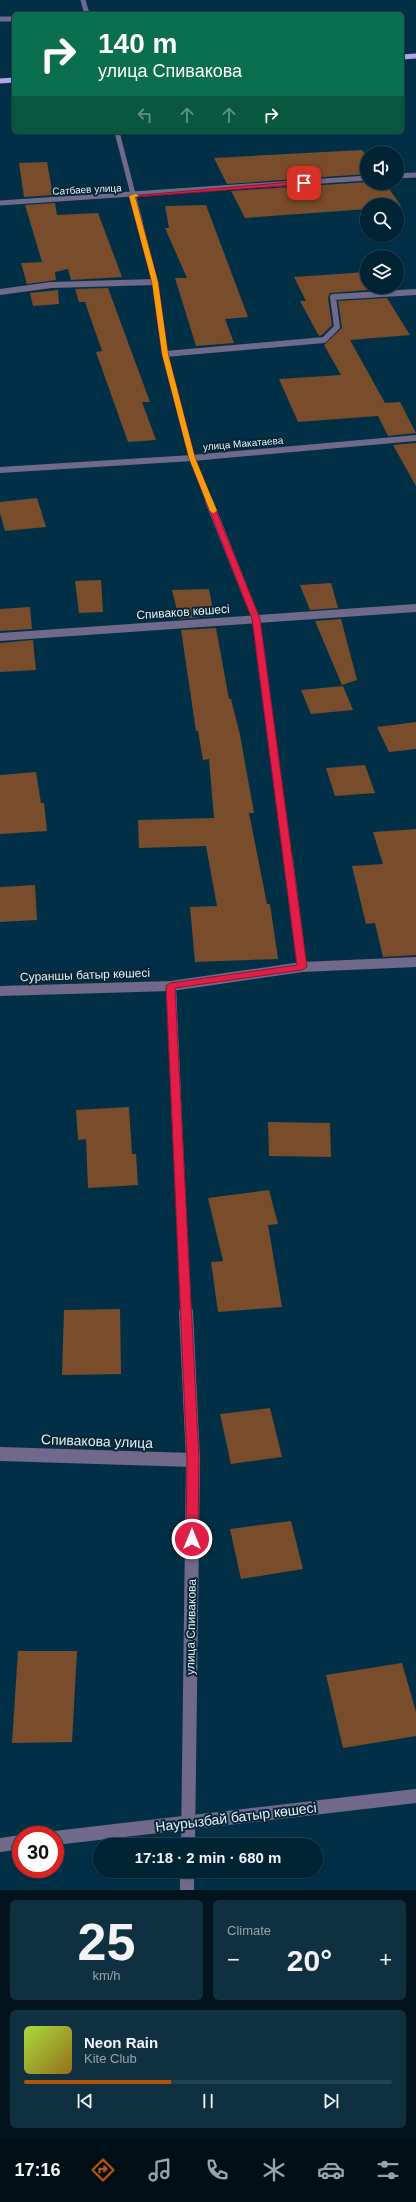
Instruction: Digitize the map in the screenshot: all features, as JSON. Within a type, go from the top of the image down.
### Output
[{"type":"main road","points":[[404,57],[416,56]]},
{"type":"main road","points":[[0,81],[12,80]]},
{"type":"street","points":[[83,0],[86,12]]},
{"type":"street","points":[[0,19],[12,19]]},
{"type":"street","points":[[117,134],[155,282],[165,354],[192,458],[256,619],[302,967]]},
{"type":"street","points":[[404,176],[416,175]]},
{"type":"street","name":"Сатбаев улица","points":[[0,204],[132,196],[360,179]]},
{"type":"street","points":[[0,292],[51,285],[155,282]]},
{"type":"street","points":[[165,354],[324,340],[337,327],[333,296],[416,292]]},
{"type":"street","name":"улица Макатаева","points":[[0,470],[192,458],[416,438]]},
{"type":"street","name":"Спиваков көшесі","points":[[0,637],[416,608]]},
{"type":"street","points":[[170,986],[302,967],[416,962]]},
{"type":"street","name":"Сураншы батыр көшесі","points":[[0,991],[170,986]]},
{"type":"street","name":"улица Спивакова","points":[[170,986],[193,1460],[188,1838]]},
{"type":"street","name":"Спивакова улица","points":[[0,1454],[193,1460]]},
{"type":"street","name":"Наурызбай батыр көшесі","points":[[64,1837],[416,1796]]},
{"type":"street","points":[[0,1845],[12,1843]]},
{"type":"street","points":[[186,1890],[187,1878]]},
{"type":"building","points":[[360,150],[360,174],[227,184],[214,158]]},
{"type":"building","points":[[47,162],[53,195],[24,197],[19,163]]},
{"type":"building","points":[[360,182],[360,190],[390,190],[395,198],[360,198],[360,210],[245,218],[231,191]]},
{"type":"building","points":[[55,203],[57,215],[98,213],[122,277],[71,280],[68,269],[55,272],[56,280],[27,284],[21,263],[42,262],[25,205]]},
{"type":"building","points":[[206,205],[248,317],[225,319],[234,343],[196,346],[175,278],[187,278],[165,228],[169,228],[165,206]]},
{"type":"building","points":[[360,272],[360,291],[330,293],[328,298],[332,325],[319,336],[300,301],[306,301],[294,277]]},
{"type":"building","points":[[108,288],[150,402],[142,402],[156,440],[128,442],[96,352],[102,351],[85,302],[79,302],[75,289]]},
{"type":"building","points":[[58,290],[59,304],[33,306],[30,293]]},
{"type":"building","points":[[387,298],[410,335],[350,340],[385,403],[400,402],[416,433],[388,436],[378,416],[298,422],[279,379],[341,375],[324,345],[342,328],[338,301]]},
{"type":"building","points":[[416,443],[416,486],[393,445]]},
{"type":"building","points":[[37,498],[46,527],[5,531],[0,513],[0,502]]},
{"type":"building","points":[[101,580],[103,612],[79,613],[75,581]]},
{"type":"building","points":[[331,583],[338,608],[310,610],[300,585]]},
{"type":"building","points":[[209,589],[214,616],[179,619],[172,590]]},
{"type":"building","points":[[30,607],[32,629],[0,631],[0,609]]},
{"type":"building","points":[[341,619],[357,680],[342,685],[315,621]]},
{"type":"building","points":[[216,628],[229,699],[231,699],[240,735],[254,813],[249,813],[267,904],[270,904],[278,959],[195,962],[190,907],[217,906],[206,846],[139,848],[138,820],[214,818],[209,759],[203,760],[198,731],[196,731],[181,630]]},
{"type":"building","points":[[33,640],[36,670],[0,672],[0,643]]},
{"type":"building","points":[[343,686],[353,710],[311,714],[301,690]]},
{"type":"building","points":[[416,722],[416,749],[389,752],[377,727]]},
{"type":"building","points":[[365,765],[375,793],[335,796],[326,768]]},
{"type":"building","points":[[36,772],[41,803],[44,803],[47,831],[0,834],[0,775]]},
{"type":"building","points":[[416,829],[416,955],[383,957],[375,923],[366,924],[352,866],[383,864],[373,832]]},
{"type":"building","points":[[35,885],[37,920],[0,922],[0,887]]},
{"type":"building","points":[[129,1107],[132,1154],[136,1154],[138,1185],[88,1188],[86,1139],[78,1140],[76,1110]]},
{"type":"building","points":[[268,1122],[330,1123],[331,1157],[269,1156]]},
{"type":"building","points":[[269,1190],[278,1224],[268,1225],[282,1307],[218,1312],[211,1262],[223,1261],[208,1198]]},
{"type":"building","points":[[120,1309],[121,1374],[62,1375],[64,1310]]},
{"type":"building","points":[[270,1408],[282,1457],[231,1464],[220,1414]]},
{"type":"building","points":[[291,1521],[303,1569],[241,1579],[230,1529]]},
{"type":"building","points":[[18,1651],[77,1651],[72,1742],[12,1743]]},
{"type":"building","points":[[402,1663],[416,1712],[416,1736],[343,1748],[326,1675]]},
{"type":"slow traffic","points":[[136,196],[132,196],[155,282],[165,354],[192,458],[213,511]]},
{"type":"route","points":[[192,1539],[193,1460],[170,986],[302,967],[256,619],[192,458],[165,354],[155,282],[132,196],[304,183]]}]
